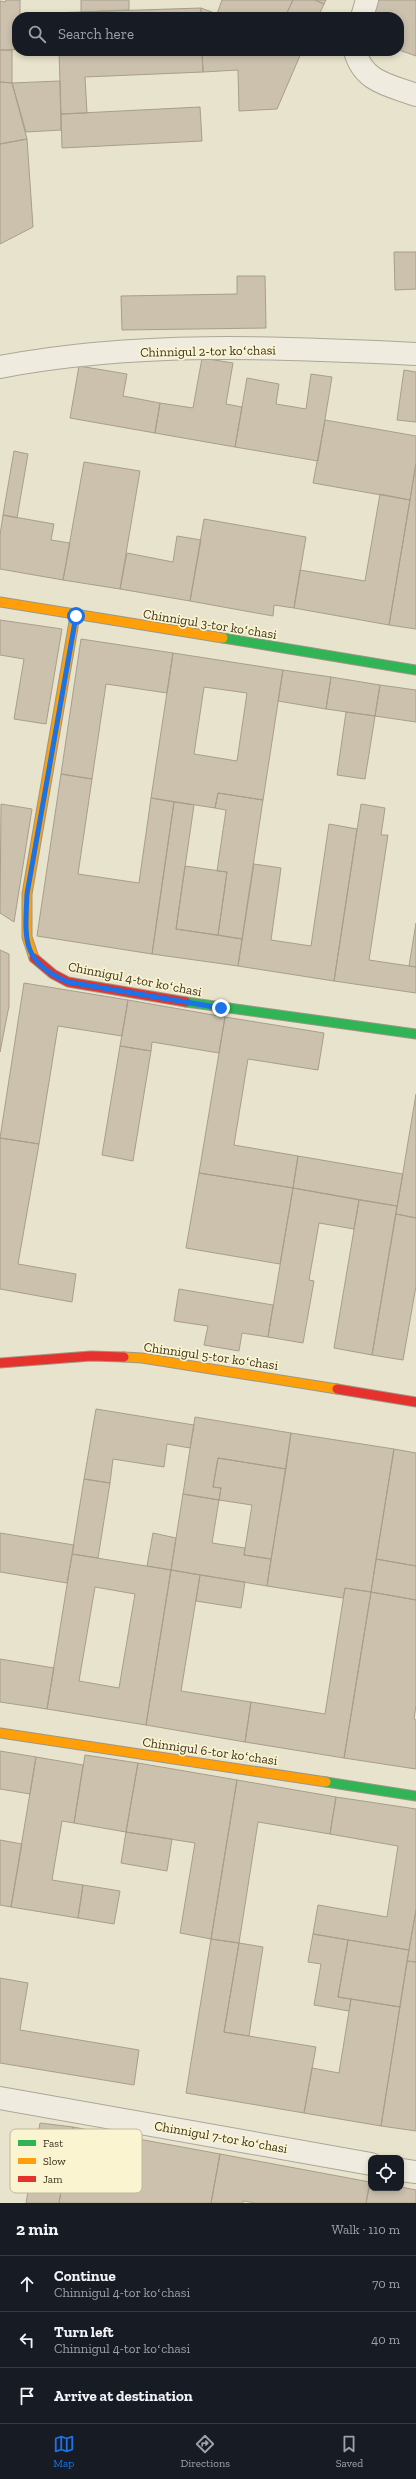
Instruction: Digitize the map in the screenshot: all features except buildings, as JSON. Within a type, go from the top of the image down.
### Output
[{"type":"street","points":[[363,12],[367,0]]},
{"type":"street","points":[[356,56],[359,65],[371,78],[416,95]]},
{"type":"street","name":"Chinnigul 2-tor koʻchasi","points":[[0,367],[51,357],[174,349],[356,351],[416,354]]},
{"type":"street","name":"Chinnigul 3-tor koʻchasi","points":[[0,602],[76,616],[416,670]]},
{"type":"street","name":"Chinnigul 4-tor koʻchasi","points":[[76,616],[27,894],[26,925],[28,947],[36,961],[49,973],[68,982],[221,1008],[416,1034]]},
{"type":"street","name":"Chinnigul 5-tor koʻchasi","points":[[0,1363],[91,1356],[142,1358],[182,1363],[416,1402]]},
{"type":"street","name":"Chinnigul 6-tor koʻchasi","points":[[0,1733],[416,1796]]},
{"type":"street","name":"Chinnigul 7-tor koʻchasi","points":[[0,2098],[368,2163]]},
{"type":"street","points":[[404,2170],[416,2172]]},
{"type":"traffic: fast","points":[[223,638],[416,670]]},
{"type":"traffic: fast","points":[[186,1002],[416,1034]]},
{"type":"traffic: fast","points":[[326,1782],[416,1796]]},
{"type":"traffic: slow","points":[[0,602],[223,638]]},
{"type":"traffic: slow","points":[[34,958],[27,937],[27,894],[75,616]]},
{"type":"traffic: slow","points":[[124,1357],[142,1358],[337,1389]]},
{"type":"traffic: slow","points":[[0,1733],[326,1782]]},
{"type":"traffic: jam","points":[[34,958],[53,974],[68,982],[186,1002]]},
{"type":"traffic: jam","points":[[0,1363],[91,1356],[124,1357]]},
{"type":"traffic: jam","points":[[337,1389],[416,1402]]},
{"type":"route","points":[[76,616],[27,894],[26,925],[28,947],[36,961],[49,973],[68,982],[221,1008]]}]
